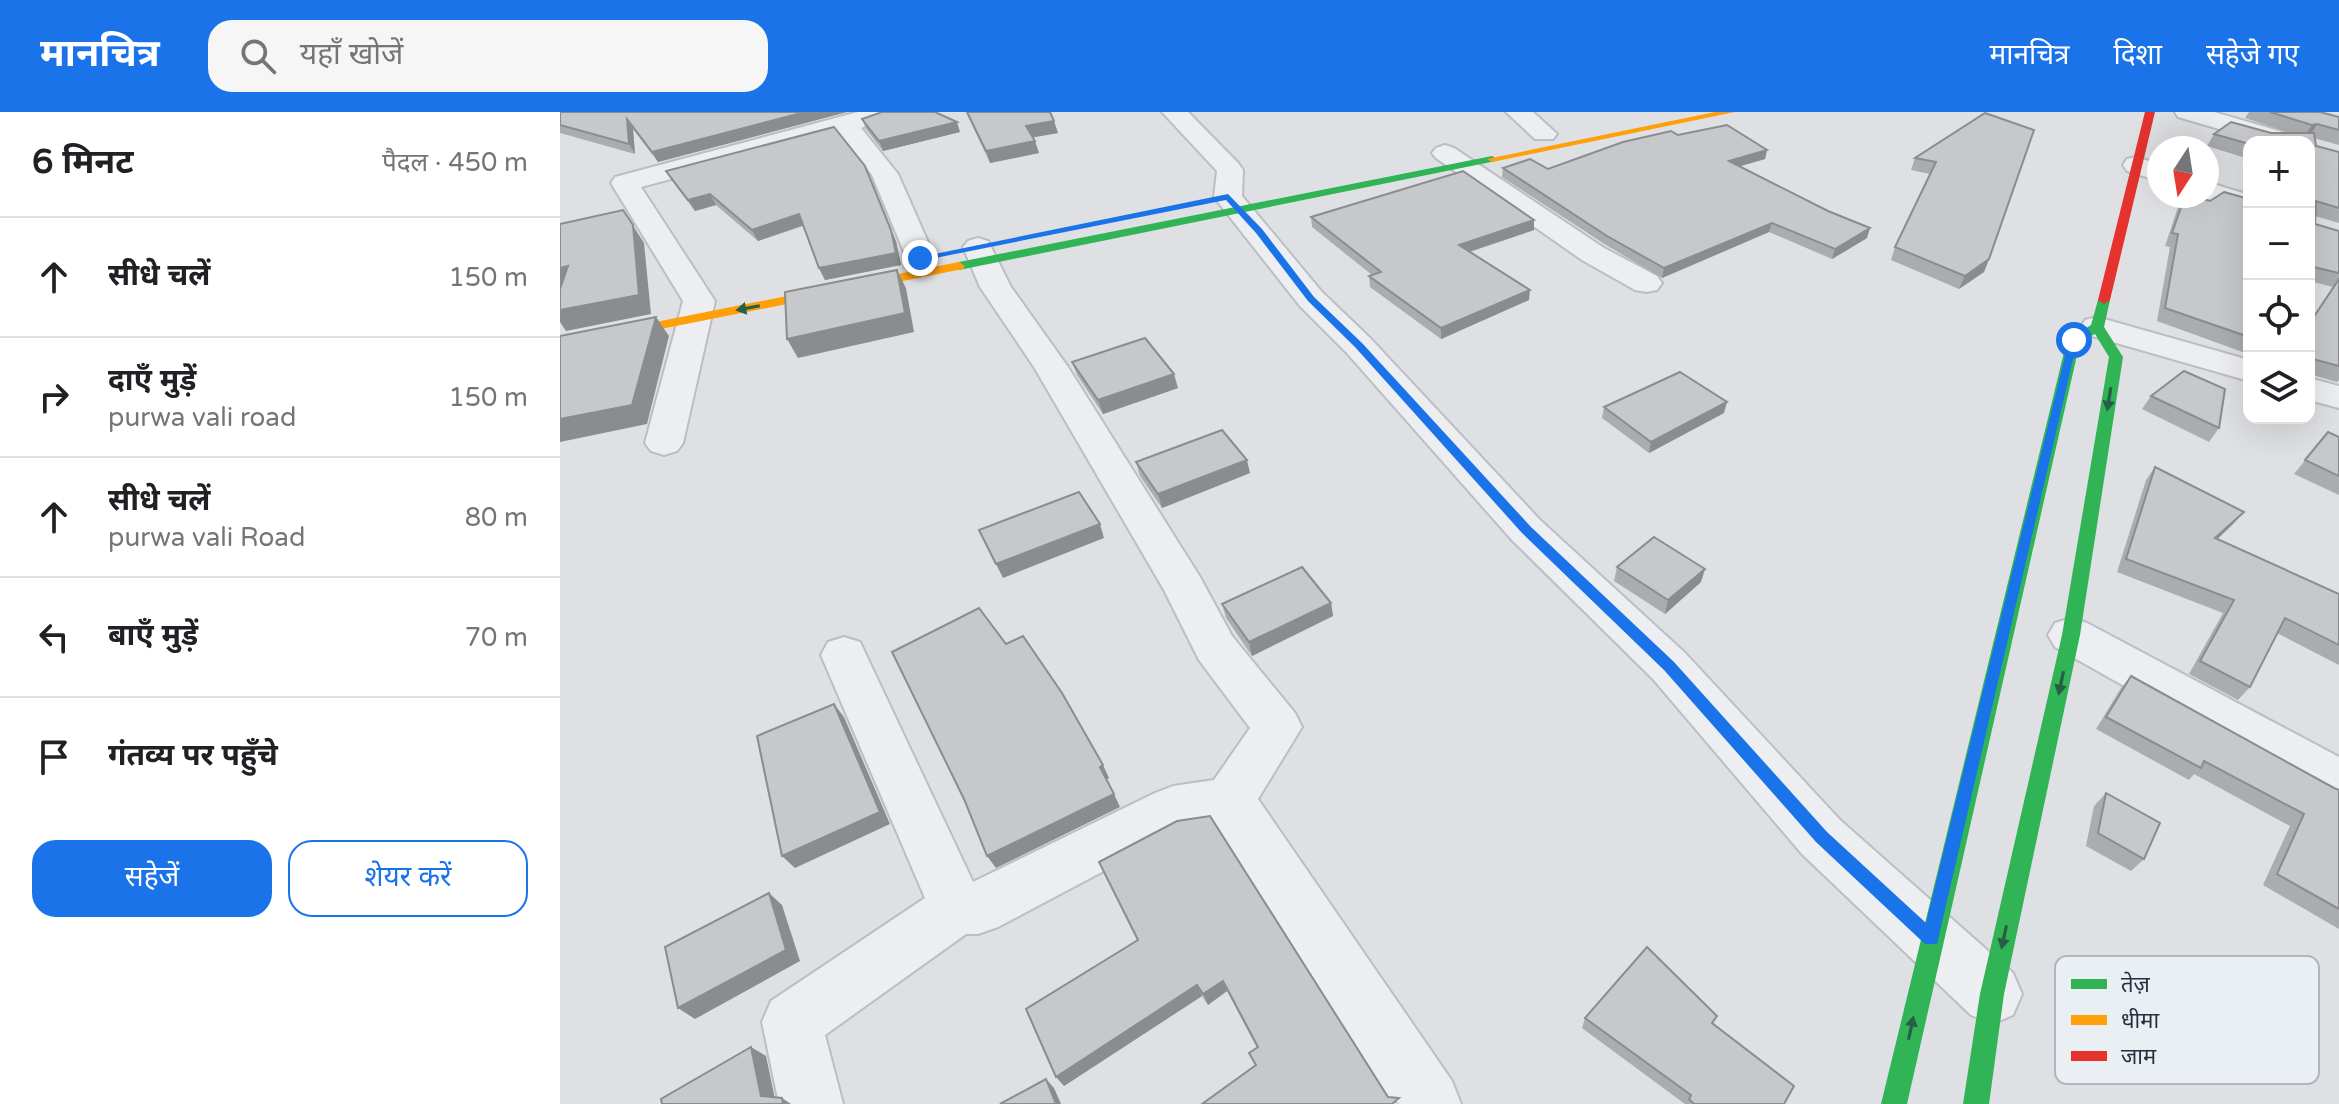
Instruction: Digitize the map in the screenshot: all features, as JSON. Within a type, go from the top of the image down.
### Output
[{"type":"main road","points":[[1453,159],[1544,134],[1659,112]]},
{"type":"main road","points":[[560,328],[696,310],[1453,159],[1730,112]]},
{"type":"main road","points":[[2149,136],[2150,112]]},
{"type":"main road","points":[[1894,1104],[2074,340],[2097,327],[2147,172]]},
{"type":"main road","points":[[560,345],[920,258],[981,254]]},
{"type":"main road","points":[[1984,1100],[1992,994],[2071,635],[2116,357],[2097,327]]},
{"type":"street","points":[[664,443],[696,310],[625,183],[846,125],[881,112]]},
{"type":"street","points":[[1174,112],[1230,170],[1234,204],[1311,299],[1358,345],[1526,530],[1669,666],[1821,837],[1992,994]]},
{"type":"street","points":[[1518,112],[1544,134]]},
{"type":"street","points":[[2187,112],[2270,136]]},
{"type":"street","points":[[846,125],[885,174],[920,258]]},
{"type":"street","points":[[1453,159],[1593,254],[1646,283]]},
{"type":"street","points":[[2219,194],[2243,202]]},
{"type":"street","points":[[811,1104],[792,1022],[957,908],[978,908],[1173,809],[1229,800],[1278,727],[1215,648],[1185,588],[1051,367],[996,287],[981,254]]},
{"type":"street","points":[[2097,327],[2243,369]]},
{"type":"street","points":[[2315,391],[2339,397]]},
{"type":"street","points":[[2071,635],[2339,782]]},
{"type":"street","points":[[844,655],[957,908]]},
{"type":"street","points":[[1229,800],[1429,1104]]},
{"type":"building","points":[[560,112],[805,112],[652,152],[627,119],[629,144],[560,125]]},
{"type":"building","points":[[882,112],[935,112],[957,122],[879,141],[862,119]]},
{"type":"building","points":[[967,112],[1050,112],[1054,121],[1026,126],[1035,141],[986,151]]},
{"type":"building","points":[[2270,112],[2320,112],[2339,117],[2339,130],[2312,125]]},
{"type":"building","points":[[1985,113],[2034,130],[1989,259],[1965,276],[1895,247],[1936,162],[1915,158]]},
{"type":"building","points":[[2231,122],[2271,133],[2314,133],[2314,136],[2243,136],[2243,142],[2214,134]]},
{"type":"building","points":[[1727,125],[1767,150],[1729,161],[1828,211],[1870,228],[1835,249],[1772,223],[1664,268],[1607,236],[1503,168],[1530,159],[1548,169],[1623,142],[1671,131],[1678,135]]},
{"type":"building","points":[[834,127],[865,166],[891,230],[896,253],[819,268],[799,214],[752,230],[710,194],[688,200],[666,171]]},
{"type":"building","points":[[2315,140],[2316,146],[2339,152],[2339,208],[2316,201],[2315,224]]},
{"type":"building","points":[[1463,171],[1534,220],[1459,245],[1530,290],[1441,328],[1369,276],[1381,272],[1311,217]]},
{"type":"building","points":[[2224,192],[2243,197],[2243,335],[2165,308],[2178,234],[2172,233],[2181,208],[2219,208],[2219,195]]},
{"type":"building","points":[[623,210],[633,225],[639,295],[560,310],[560,289],[568,266],[560,268],[560,224]]},
{"type":"building","points":[[2315,224],[2339,231],[2339,273],[2315,267]]},
{"type":"building","points":[[897,270],[905,313],[787,339],[785,292]]},
{"type":"building","points":[[2339,279],[2339,366],[2315,360],[2315,315]]},
{"type":"building","points":[[656,317],[632,405],[560,419],[560,336]]},
{"type":"building","points":[[1145,338],[1174,374],[1098,400],[1072,362]]},
{"type":"building","points":[[2184,371],[2225,389],[2219,428],[2151,396]]},
{"type":"building","points":[[1680,372],[1727,402],[1651,442],[1604,407]]},
{"type":"building","points":[[1222,430],[1247,460],[1158,494],[1136,462]]},
{"type":"building","points":[[2328,432],[2339,437],[2339,476],[2305,460]]},
{"type":"building","points":[[2155,467],[2244,512],[2215,538],[2339,594],[2339,645],[2285,618],[2250,687],[2200,661],[2234,600],[2126,559]]},
{"type":"building","points":[[1079,492],[1100,524],[996,564],[979,530]]},
{"type":"building","points":[[1654,537],[1705,569],[1668,600],[1617,567]]},
{"type":"building","points":[[1302,567],[1331,603],[1249,642],[1222,604]]},
{"type":"building","points":[[979,608],[1006,644],[1023,636],[1062,693],[1103,765],[1100,767],[1114,794],[987,856],[964,799],[892,652]]},
{"type":"building","points":[[2131,676],[2339,790],[2339,909],[2277,874],[2304,814],[2204,761],[2201,768],[2106,717]]},
{"type":"building","points":[[834,704],[880,812],[782,856],[757,736]]},
{"type":"building","points":[[2106,793],[2160,823],[2144,859],[2098,833]]},
{"type":"building","points":[[1210,816],[1388,1097],[1399,1098],[1392,1104],[1202,1104],[1256,1065],[1249,1053],[1258,1047],[1223,981],[1203,994],[1197,985],[1056,1077],[1026,1009],[1138,940],[1099,862],[1177,821]]},
{"type":"building","points":[[769,893],[786,950],[678,1008],[665,947]]},
{"type":"building","points":[[1647,947],[1717,1016],[1712,1023],[1794,1086],[1784,1104],[1694,1104],[1689,1099],[1691,1095],[1585,1018]]},
{"type":"building","points":[[751,1047],[761,1096],[782,1098],[783,1104],[662,1104],[661,1099]]},
{"type":"building","points":[[1046,1079],[1056,1104],[1000,1104]]},
{"type":"traffic: fast","points":[[959,266],[1492,159]]},
{"type":"traffic: fast","points":[[1976,1104],[1992,994],[2071,635],[2116,357],[2097,327],[2104,300]]},
{"type":"traffic: fast","points":[[1894,1104],[2074,340],[2097,327]]},
{"type":"traffic: slow","points":[[1492,159],[1730,112]]},
{"type":"traffic: slow","points":[[560,345],[959,266]]},
{"type":"traffic: jam","points":[[2104,300],[2150,112]]},
{"type":"route","points":[[920,258],[1228,197],[1259,231],[1311,299],[1358,345],[1526,530],[1669,666],[1821,837],[1931,938],[2074,340]]}]
